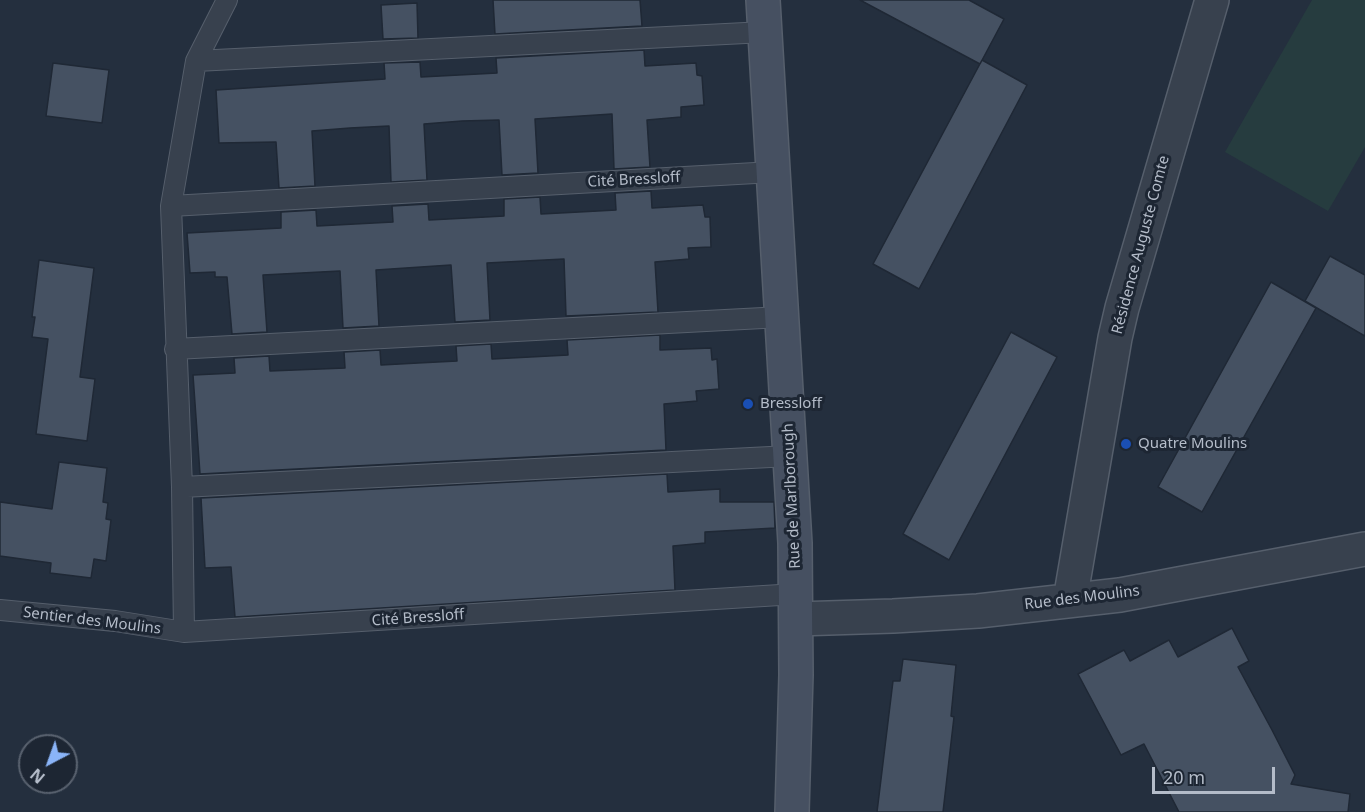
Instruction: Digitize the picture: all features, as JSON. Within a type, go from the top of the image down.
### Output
[{"type":"main road","name":"Rue de Marlborough","points":[[763,0],[795,543],[792,812]]},
{"type":"street","name":"Résidence Auguste Comte","points":[[1070,600],[1115,338],[1205,3]]},
{"type":"street","name":"Rue des Moulins","points":[[796,607],[893,616],[978,611],[1120,595],[1365,549]]},
{"type":"lane","points":[[184,632],[182,487],[171,206],[196,61],[227,0]]},
{"type":"lane","points":[[196,61],[765,32]]},
{"type":"lane","name":"Cité Bressloff","points":[[171,206],[773,172]]},
{"type":"lane","points":[[175,349],[782,317]]},
{"type":"lane","points":[[182,487],[790,456]]},
{"type":"lane","name":"Cité Bressloff","points":[[184,632],[796,607]]},
{"type":"lane","name":"Sentier des Moulins","points":[[0,610],[115,621],[184,632]]},
{"type":"green space","points":[[1312,0],[1365,0],[1365,147],[1328,211],[1225,152]]},
{"type":"building","points":[[493,0],[640,0],[642,26],[495,34]]},
{"type":"building","points":[[860,0],[969,0],[1004,19],[980,64]]},
{"type":"building","points":[[417,3],[418,38],[383,39],[381,5]]},
{"type":"building","points":[[644,50],[645,66],[696,63],[697,75],[702,76],[704,105],[681,107],[681,117],[647,120],[650,167],[614,169],[612,114],[535,119],[538,173],[502,175],[499,120],[424,124],[427,180],[391,182],[389,126],[312,131],[315,186],[279,188],[276,142],[219,143],[216,90],[385,79],[384,63],[420,62],[421,77],[497,73],[496,58]]},
{"type":"building","points":[[982,60],[1027,85],[919,289],[873,264]]},
{"type":"building","points":[[53,63],[109,70],[102,123],[46,116]]},
{"type":"building","points":[[651,191],[652,208],[703,205],[705,217],[710,217],[711,247],[688,248],[689,259],[655,262],[658,312],[566,316],[564,259],[487,263],[490,320],[455,322],[451,265],[376,270],[379,326],[343,328],[340,271],[263,275],[267,332],[232,334],[227,277],[215,277],[215,272],[190,273],[187,233],[281,228],[281,212],[316,210],[317,226],[393,222],[392,206],[428,204],[429,220],[504,216],[504,199],[540,197],[541,214],[616,210],[615,193]]},
{"type":"building","points":[[1330,256],[1365,275],[1365,336],[1305,301]]},
{"type":"building","points":[[39,260],[94,268],[80,377],[95,379],[87,441],[36,434],[48,339],[32,337],[35,317],[32,317]]},
{"type":"building","points":[[1271,282],[1316,308],[1202,512],[1158,487]]},
{"type":"building","points":[[1011,332],[1057,357],[949,560],[903,534]]},
{"type":"building","points":[[660,335],[660,350],[711,348],[712,360],[717,359],[719,389],[696,391],[697,401],[664,404],[666,450],[200,474],[193,375],[235,373],[234,358],[269,356],[270,371],[345,368],[344,352],[380,350],[381,365],[457,361],[456,346],[491,344],[492,359],[568,355],[567,340]]},
{"type":"building","points":[[59,462],[107,468],[103,502],[108,503],[106,519],[111,520],[106,561],[94,559],[91,578],[50,573],[51,563],[0,556],[0,502],[52,509]]},
{"type":"building","points":[[667,474],[668,492],[720,489],[720,502],[774,502],[775,528],[705,532],[705,543],[673,546],[675,590],[235,617],[231,567],[205,568],[201,498]]},
{"type":"building","points":[[1232,628],[1249,661],[1238,667],[1295,775],[1291,784],[1350,794],[1348,812],[1179,812],[1144,744],[1121,755],[1078,674],[1124,650],[1130,661],[1169,640],[1178,657]]},
{"type":"building","points":[[903,659],[956,665],[951,716],[954,717],[943,812],[877,812],[893,681],[900,681]]},
{"type":"place","name":"Bressloff","points":[[748,404]]},
{"type":"place","name":"Quatre Moulins","points":[[1126,444]]}]
